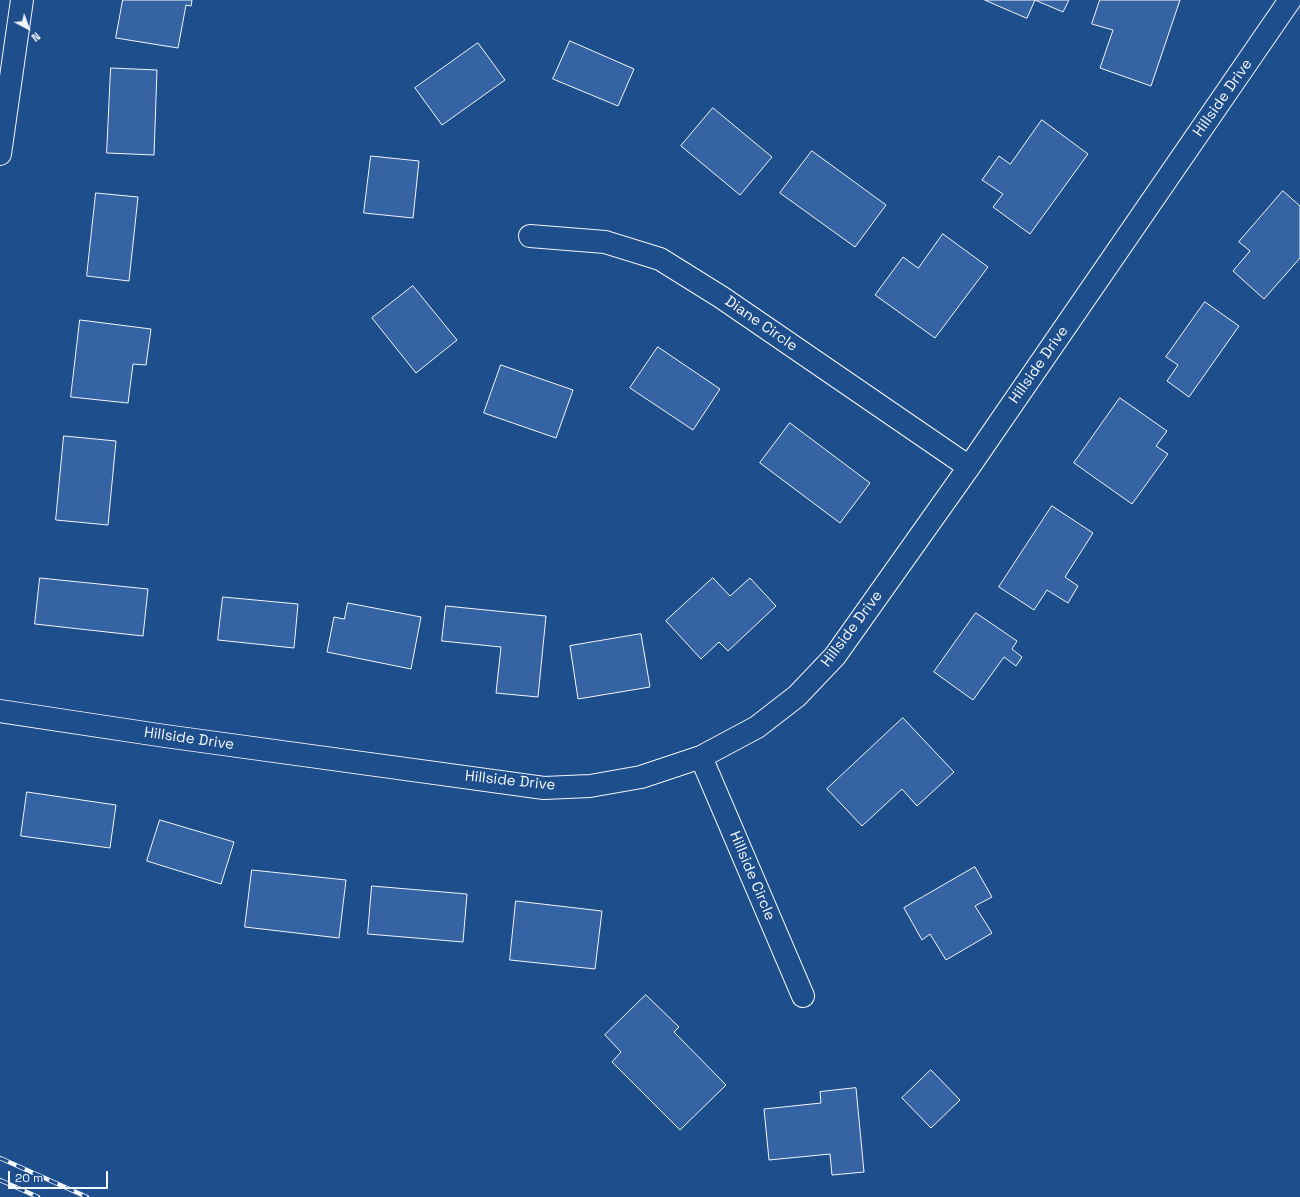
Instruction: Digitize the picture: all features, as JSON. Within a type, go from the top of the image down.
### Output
[{"type":"street","points":[[0,154],[22,0]]},
{"type":"street","name":"Hillside Drive","points":[[0,711],[165,736],[544,788],[590,786],[641,777],[701,757],[757,727],[797,696],[835,656],[969,467],[1290,0]]},
{"type":"street","name":"Diane Circle","points":[[530,236],[605,242],[660,259],[722,296],[969,467]]},
{"type":"street","name":"Hillside Circle","points":[[701,757],[803,996]]},
{"type":"building","points":[[123,0],[192,0],[191,6],[186,5],[178,48],[116,38]]},
{"type":"building","points":[[985,0],[1035,0],[1027,18]]},
{"type":"building","points":[[1035,0],[1069,0],[1063,12]]},
{"type":"building","points":[[1100,0],[1180,0],[1151,86],[1100,68],[1113,30],[1092,24]]},
{"type":"building","points":[[570,41],[634,69],[618,106],[553,79]]},
{"type":"building","points":[[478,43],[505,80],[442,125],[415,88]]},
{"type":"building","points":[[111,68],[157,70],[154,155],[107,153]]},
{"type":"building","points":[[713,108],[772,157],[740,195],[681,146]]},
{"type":"building","points":[[1042,120],[1088,154],[1030,234],[993,207],[1003,194],[982,180],[999,156],[1010,164]]},
{"type":"building","points":[[812,151],[886,205],[855,247],[780,193]]},
{"type":"building","points":[[371,156],[419,161],[413,218],[364,213]]},
{"type":"building","points":[[1283,191],[1300,206],[1300,258],[1264,299],[1233,271],[1250,251],[1239,242]]},
{"type":"building","points":[[96,193],[138,197],[129,281],[87,276]]},
{"type":"building","points":[[943,234],[988,267],[935,338],[875,295],[903,257],[918,268]]},
{"type":"building","points":[[413,286],[457,340],[416,373],[372,318]]},
{"type":"building","points":[[1205,302],[1239,326],[1189,397],[1167,381],[1178,365],[1166,357]]},
{"type":"building","points":[[80,320],[151,329],[146,365],[133,364],[128,403],[71,397]]},
{"type":"building","points":[[658,347],[720,389],[693,430],[630,388]]},
{"type":"building","points":[[501,365],[573,390],[556,438],[484,413]]},
{"type":"building","points":[[1120,398],[1167,431],[1156,446],[1168,454],[1132,504],[1074,463]]},
{"type":"building","points":[[790,423],[870,483],[840,523],[760,463]]},
{"type":"building","points":[[64,436],[116,441],[108,525],[56,520]]},
{"type":"building","points":[[1052,506],[1093,533],[1065,577],[1078,586],[1068,603],[1047,590],[1034,610],[999,587]]},
{"type":"building","points":[[40,578],[148,589],[143,636],[35,624]]},
{"type":"building","points":[[713,578],[730,596],[750,578],[776,606],[728,651],[719,642],[701,659],[666,621]]},
{"type":"building","points":[[223,597],[298,604],[294,648],[218,640]]},
{"type":"building","points":[[348,603],[421,617],[411,669],[327,652],[334,617],[344,619]]},
{"type":"building","points":[[446,606],[546,616],[538,697],[496,693],[501,647],[442,641]]},
{"type":"building","points":[[976,613],[1017,641],[1012,649],[1022,657],[1016,666],[1004,657],[973,700],[934,672]]},
{"type":"building","points":[[641,634],[650,687],[578,699],[570,646]]},
{"type":"building","points":[[903,718],[954,772],[917,806],[902,789],[862,826],[827,789]]},
{"type":"building","points":[[27,792],[116,805],[110,848],[21,836]]},
{"type":"building","points":[[160,820],[234,842],[221,884],[147,861]]},
{"type":"building","points":[[975,867],[992,897],[975,906],[992,933],[946,960],[930,934],[922,940],[904,908]]},
{"type":"building","points":[[252,870],[346,880],[339,938],[245,927]]},
{"type":"building","points":[[372,886],[467,894],[463,942],[368,934]]},
{"type":"building","points":[[516,901],[602,911],[595,969],[510,960]]},
{"type":"building","points":[[646,995],[679,1027],[674,1032],[726,1085],[680,1130],[612,1062],[621,1052],[605,1035]]},
{"type":"building","points":[[931,1070],[960,1100],[931,1128],[902,1098]]},
{"type":"building","points":[[856,1088],[864,1172],[832,1175],[830,1154],[769,1160],[764,1109],[821,1103],[820,1092]]},
{"type":"railway","points":[[0,1158],[87,1197]]},
{"type":"railway","points":[[0,1180],[38,1197]]}]
